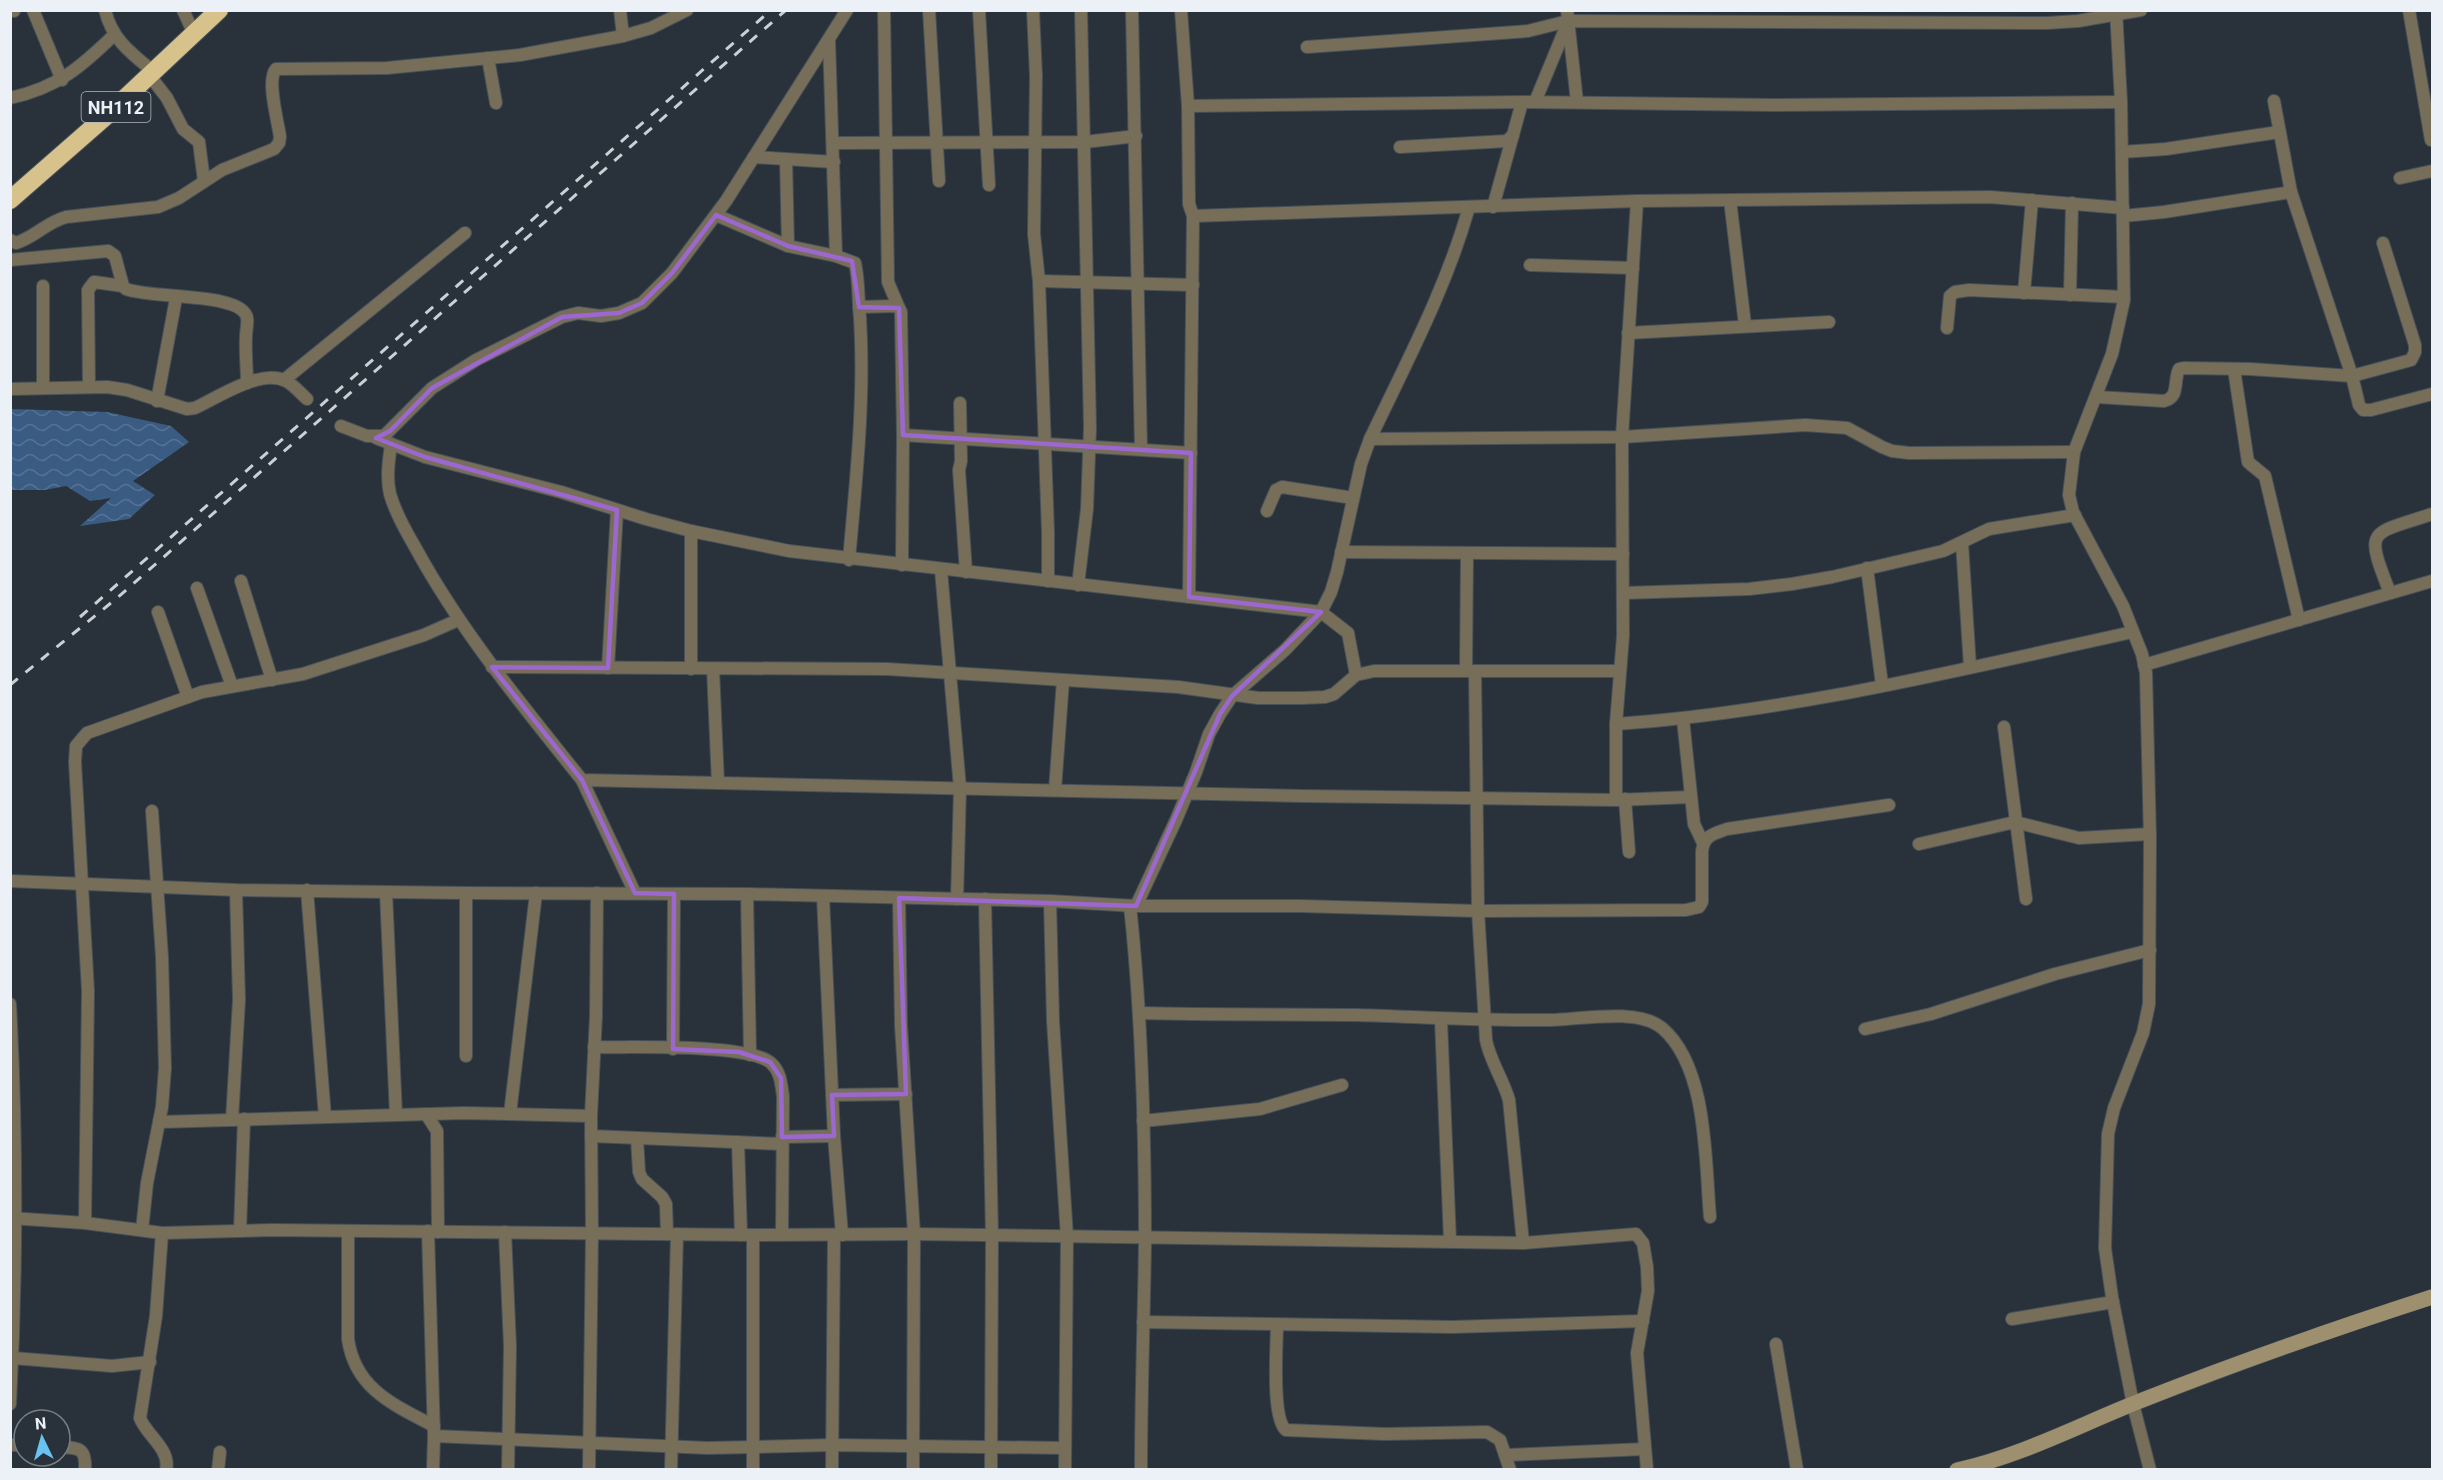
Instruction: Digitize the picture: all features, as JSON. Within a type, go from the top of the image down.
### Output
[{"type":"highway","name":"NH112","points":[[10,200],[152,74],[219,10]]},
{"type":"street","points":[[33,10],[62,80]]},
{"type":"street","points":[[105,10],[108,24],[114,35],[152,74],[168,98],[183,129],[199,142],[204,181]]},
{"type":"street","points":[[183,10],[194,34]]},
{"type":"street","points":[[620,10],[622,36]]},
{"type":"street","points":[[10,240],[16,243],[25,240],[54,220],[66,217],[158,207],[179,198],[222,170],[274,149],[280,137],[271,83],[272,73],[276,69],[387,68],[520,55],[622,36],[651,28],[687,10]]},
{"type":"street","points":[[376,438],[390,431],[432,388],[476,360],[562,316],[578,313],[601,316],[619,313],[642,303],[672,273],[716,215],[847,10]]},
{"type":"street","points":[[884,10],[888,282],[902,319],[902,565]]},
{"type":"street","points":[[929,10],[939,181]]},
{"type":"street","points":[[979,10],[989,185]]},
{"type":"street","points":[[1033,10],[1036,76],[1034,234],[1039,281],[1048,581]]},
{"type":"street","points":[[1078,585],[1087,509],[1090,446],[1081,10]]},
{"type":"street","points":[[1132,10],[1141,449]]},
{"type":"street","points":[[1181,10],[1188,106],[1189,204],[1193,216],[1189,597]]},
{"type":"street","points":[[1307,47],[1528,31],[1568,16],[2047,23],[2079,21],[2116,12],[2141,10]]},
{"type":"street","points":[[2409,10],[2431,140]]},
{"type":"street","points":[[2116,12],[2121,102],[2124,297],[2112,354],[2074,452],[2069,495],[2075,516],[2123,606],[2144,665],[2147,694],[2150,834],[2150,950],[2147,1018],[2114,1108],[2106,1152],[2105,1248],[2133,1404],[2150,1470]]},
{"type":"street","points":[[1493,207],[1513,135],[1568,16]]},
{"type":"street","points":[[1568,16],[1577,102]]},
{"type":"street","points":[[10,98],[32,93],[62,80],[84,64],[114,35]]},
{"type":"street","points":[[829,39],[836,255]]},
{"type":"street","points":[[488,58],[496,103]]},
{"type":"street","points":[[2274,101],[2291,192],[2352,376],[2359,405],[2363,410],[2393,405],[2433,394]]},
{"type":"street","points":[[1188,106],[1529,102],[1772,105],[2121,102]]},
{"type":"street","points":[[2122,152],[2166,149],[2279,132]]},
{"type":"street","points":[[1400,147],[1507,141],[1513,135]]},
{"type":"street","points":[[833,143],[1085,142],[1136,136]]},
{"type":"street","points":[[754,157],[834,162]]},
{"type":"street","points":[[786,159],[788,246]]},
{"type":"street","points":[[2400,178],[2433,171]]},
{"type":"street","points":[[1193,216],[1637,201],[1990,197],[2072,203],[2123,212],[2164,212],[2291,192]]},
{"type":"street","points":[[1730,200],[1745,325]]},
{"type":"street","points":[[2024,293],[2032,200]]},
{"type":"street","points":[[1629,852],[1621,800],[1616,724],[1623,593],[1622,438],[1637,201]]},
{"type":"street","points":[[2070,295],[2072,203]]},
{"type":"street","points":[[1141,1470],[1145,1238],[1143,1121],[1133,906],[1187,794],[1209,734],[1232,696],[1291,644],[1321,612],[1331,592],[1361,464],[1370,439],[1440,290],[1458,245],[1469,207]]},
{"type":"street","points":[[716,215],[788,246],[836,255],[855,263],[859,307],[860,407],[849,560]]},
{"type":"street","points":[[284,380],[465,233]]},
{"type":"street","points":[[2097,397],[2164,401],[2175,396],[2176,376],[2179,369],[2234,369],[2352,376],[2411,360],[2415,352],[2406,312],[2384,243]]},
{"type":"street","points":[[10,260],[108,251],[115,256],[123,286]]},
{"type":"street","points":[[1530,265],[1633,268]]},
{"type":"street","points":[[1039,281],[1193,285]]},
{"type":"street","points":[[89,387],[90,285],[94,282],[123,286],[130,291],[176,298],[220,300],[242,308],[248,317],[247,383]]},
{"type":"street","points":[[43,286],[43,388]]},
{"type":"street","points":[[1947,328],[1950,296],[1955,291],[2124,297]]},
{"type":"street","points":[[157,401],[176,298]]},
{"type":"street","points":[[859,307],[899,308]]},
{"type":"street","points":[[1628,333],[1829,322]]},
{"type":"street","points":[[2234,369],[2248,462],[2265,476],[2299,620]]},
{"type":"street","points":[[10,389],[89,387],[127,390],[177,407],[195,408],[247,383],[270,378],[284,380],[307,399]]},
{"type":"street","points":[[960,403],[959,470],[966,572]]},
{"type":"street","points":[[1370,439],[1622,438],[1805,425],[1847,428],[1864,435],[1882,447],[1901,452],[2074,452]]},
{"type":"street","points":[[341,426],[425,457],[561,492],[691,531],[789,551],[849,560],[1321,612],[1348,633],[1356,675]]},
{"type":"street","points":[[903,435],[1191,453]]},
{"type":"street","points":[[391,444],[388,476],[393,503],[409,536],[458,620],[492,667],[582,780],[635,893]]},
{"type":"street","points":[[1267,511],[1276,490],[1282,487],[1353,498]]},
{"type":"street","points":[[608,668],[617,510]]},
{"type":"street","points":[[2391,593],[2375,554],[2376,537],[2385,530],[2433,514]]},
{"type":"street","points":[[1623,593],[1760,588],[1832,577],[1943,550],[1989,529],[2075,516]]},
{"type":"street","points":[[691,531],[691,669]]},
{"type":"street","points":[[1962,543],[1970,667]]},
{"type":"street","points":[[1341,552],[1623,554]]},
{"type":"street","points":[[1467,553],[1478,911],[1485,1020],[1488,1050],[1504,1082],[1509,1100],[1523,1243]]},
{"type":"street","points":[[1867,568],[1882,685]]},
{"type":"street","points":[[940,570],[960,788],[957,899]]},
{"type":"street","points":[[241,581],[272,680]]},
{"type":"street","points":[[2144,665],[2433,581]]},
{"type":"street","points":[[197,588],[232,686]]},
{"type":"street","points":[[158,612],[188,697]]},
{"type":"street","points":[[85,1223],[88,991],[76,746],[87,733],[202,692],[303,674],[424,635],[458,620]]},
{"type":"street","points":[[1616,724],[1683,719],[1845,694],[2133,632]]},
{"type":"street","points":[[492,667],[837,668],[948,672],[1178,687],[1232,696],[1325,697],[1334,694],[1356,675],[1374,671],[1620,671]]},
{"type":"street","points":[[713,669],[718,783]]},
{"type":"street","points":[[1055,790],[1063,680]]},
{"type":"street","points":[[10,881],[236,890],[747,894],[1050,901],[1133,906],[1300,906],[1478,911],[1694,909],[1702,902],[1703,843],[1695,831],[1683,719]]},
{"type":"street","points":[[2004,727],[2026,899]]},
{"type":"street","points":[[582,780],[1187,794],[1621,800],[1691,797]]},
{"type":"street","points":[[1703,843],[1710,835],[1728,829],[1889,805]]},
{"type":"street","points":[[142,1230],[165,1068],[158,886],[152,810]]},
{"type":"street","points":[[1919,844],[2015,822],[2079,838],[2150,834]]},
{"type":"street","points":[[236,890],[240,1231]]},
{"type":"street","points":[[307,890],[326,1118]]},
{"type":"street","points":[[386,892],[396,1115]]},
{"type":"street","points":[[466,893],[466,1056]]},
{"type":"street","points":[[510,1114],[536,893]]},
{"type":"street","points":[[589,1470],[591,1116],[597,893]]},
{"type":"street","points":[[673,1049],[674,894]]},
{"type":"street","points":[[747,894],[750,1055]]},
{"type":"street","points":[[823,896],[838,1235],[832,1470]]},
{"type":"street","points":[[899,898],[901,1025],[914,1234],[913,1470]]},
{"type":"street","points":[[985,899],[992,1236],[991,1470]]},
{"type":"street","points":[[1050,901],[1053,1021],[1067,1237],[1065,1470]]},
{"type":"street","points":[[1865,1029],[1930,1014],[2055,975],[2150,950]]},
{"type":"street","points":[[10,1004],[15,1087],[13,1358],[10,1404]]},
{"type":"street","points":[[1139,1013],[1347,1015],[1441,1020],[1637,1017],[1649,1020],[1661,1027],[1674,1040],[1695,1089],[1702,1120],[1710,1217]]},
{"type":"street","points":[[1441,1020],[1450,1241]]},
{"type":"street","points":[[594,1047],[722,1050],[750,1055],[770,1062],[781,1078],[783,1096],[782,1235]]},
{"type":"street","points":[[1143,1121],[1260,1109],[1342,1085]]},
{"type":"street","points":[[832,1095],[906,1094]]},
{"type":"street","points":[[159,1122],[426,1114],[591,1116]]},
{"type":"street","points":[[426,1114],[437,1131],[433,1231],[433,1470]]},
{"type":"street","points":[[591,1136],[738,1142],[834,1136]]},
{"type":"street","points":[[637,1138],[639,1172],[642,1179],[662,1197],[666,1204],[672,1234],[671,1470]]},
{"type":"street","points":[[738,1142],[747,1235],[753,1470]]},
{"type":"street","points":[[13,1218],[85,1223],[162,1233],[433,1231],[747,1235],[914,1234],[1523,1243],[1618,1235],[1639,1236],[1645,1251],[1648,1291],[1637,1353],[1647,1470]]},
{"type":"street","points":[[348,1231],[350,1356],[357,1370],[377,1393],[434,1431],[509,1439],[671,1447],[832,1445],[1065,1448]]},
{"type":"street","points":[[505,1232],[510,1346],[508,1470]]},
{"type":"street","points":[[162,1233],[150,1362],[140,1418],[144,1427],[156,1439],[167,1463],[166,1470]]},
{"type":"street","points":[[1957,1470],[1995,1465],[2133,1404],[2286,1347],[2433,1298]]},
{"type":"street","points":[[2012,1319],[2113,1302]]},
{"type":"street","points":[[1143,1322],[1491,1326],[1643,1321]]},
{"type":"street","points":[[1277,1324],[1279,1416],[1282,1427],[1286,1430],[1394,1434],[1487,1432],[1500,1440],[1509,1470]]},
{"type":"street","points":[[1776,1344],[1797,1470]]},
{"type":"street","points":[[13,1358],[112,1366],[150,1362]]},
{"type":"street","points":[[72,1448],[85,1454],[85,1470]]},
{"type":"street","points":[[1506,1455],[1645,1449]]},
{"type":"street","points":[[218,1470],[220,1452]]},
{"type":"highlighted area","points":[[716,215],[788,246],[852,261],[859,307],[899,308],[903,435],[1191,453],[1189,597],[1321,612],[1232,696],[1220,714],[1136,906],[899,898],[906,1094],[832,1095],[834,1136],[782,1137],[781,1078],[770,1062],[739,1052],[673,1049],[674,894],[635,893],[582,780],[492,667],[608,668],[617,510],[425,457],[376,438],[390,431],[432,388],[562,317],[619,313],[642,303],[672,273]]},
{"type":"water","points":[[11,409],[107,412],[171,426],[189,442],[133,481],[155,495],[129,519],[80,526],[111,498],[90,501],[66,486],[45,490],[11,490]]},
{"type":"railway","points":[[80,617],[771,10]]},
{"type":"railway","points":[[10,685],[117,598],[786,10]]}]
